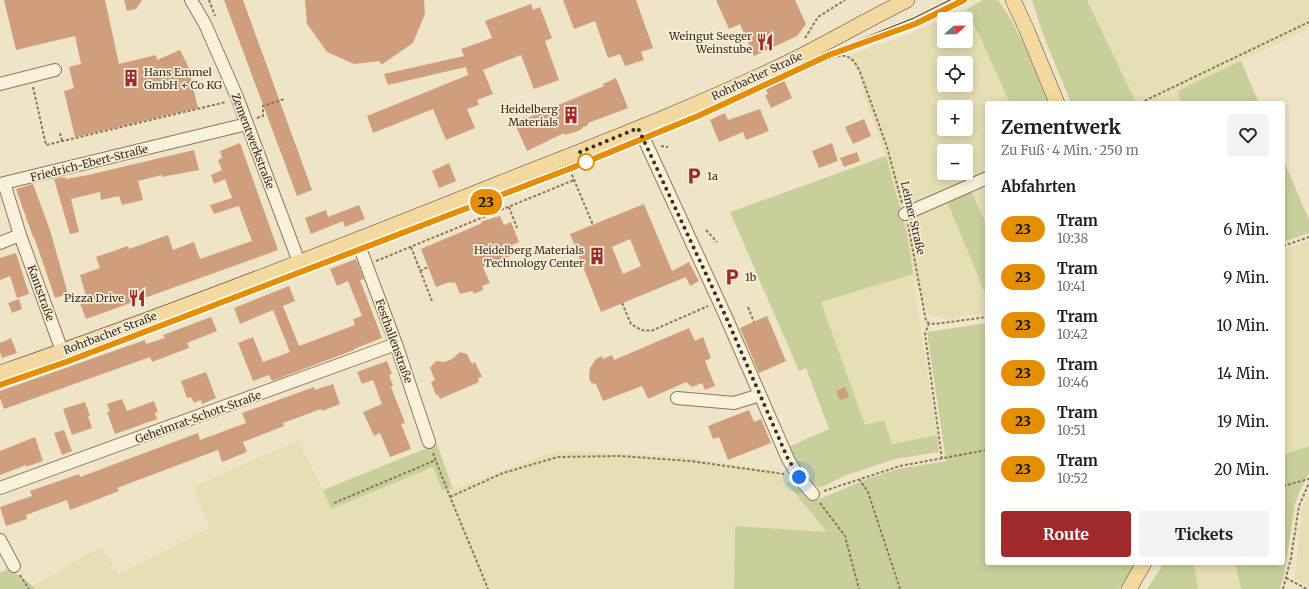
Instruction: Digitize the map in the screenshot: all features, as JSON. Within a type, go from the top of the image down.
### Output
[{"type":"main road","name":"Rohrbacher Straße","points":[[0,373],[357,240],[693,106],[782,64],[907,0]]},
{"type":"main road","points":[[1006,0],[1016,5],[1056,101]]},
{"type":"main road","points":[[1129,589],[1143,565]]},
{"type":"street","name":"Zementwerkstraße","points":[[191,0],[204,22],[237,97],[250,122],[299,262]]},
{"type":"street","points":[[0,84],[55,70]]},
{"type":"street","name":"Friedrich-Ebert-Straße","points":[[20,235],[4,183],[250,122]]},
{"type":"street","points":[[638,128],[719,301],[788,459],[799,477],[813,494]]},
{"type":"street","points":[[905,214],[985,179]]},
{"type":"street","points":[[0,243],[20,235]]},
{"type":"street","name":"Kantstraße","points":[[20,235],[62,351]]},
{"type":"street","name":"Festhallenstraße","points":[[357,240],[396,344],[429,442]]},
{"type":"street","name":"Geheimrat-Schott-Straße","points":[[0,488],[396,344]]},
{"type":"street","points":[[678,398],[734,403],[760,395]]},
{"type":"street","points":[[0,540],[14,566]]},
{"type":"path","points":[[804,39],[818,17],[845,0]]},
{"type":"path","points":[[1144,101],[1309,22]]},
{"type":"path","name":"Leimer Straße","points":[[821,63],[841,55],[848,56],[855,62],[860,72],[887,147],[916,262],[924,317],[929,324]]},
{"type":"path","points":[[31,76],[46,145],[220,103],[237,97]]},
{"type":"path","points":[[250,122],[263,116],[263,106],[284,99]]},
{"type":"path","points":[[60,133],[62,141]]},
{"type":"path","points":[[572,176],[593,225]]},
{"type":"path","points":[[366,265],[574,180]]},
{"type":"path","points":[[509,207],[517,228]]},
{"type":"path","points":[[706,230],[717,242]]},
{"type":"path","points":[[1285,245],[1309,237]]},
{"type":"path","points":[[411,247],[432,301]]},
{"type":"path","points":[[420,271],[428,267]]},
{"type":"path","points":[[622,303],[631,324],[641,330],[651,331],[719,301]]},
{"type":"path","points":[[748,307],[754,322]]},
{"type":"path","points":[[942,459],[925,334],[929,324],[985,318]]},
{"type":"path","points":[[429,442],[488,589]]},
{"type":"path","points":[[859,589],[845,536],[831,515],[813,494],[900,466],[985,450]]},
{"type":"path","points":[[450,497],[503,473],[558,457],[620,456],[690,461],[799,477]]},
{"type":"path","points":[[334,503],[436,460]]},
{"type":"path","points":[[859,479],[868,492],[900,589]]},
{"type":"path","points":[[1285,485],[1309,479]]},
{"type":"path","points":[[1283,589],[1291,558],[1299,506],[1309,483]]},
{"type":"path","points":[[1305,491],[1309,490]]},
{"type":"path","points":[[14,566],[29,589]]},
{"type":"path","points":[[1286,578],[1307,589]]},
{"type":"shaded area","points":[[1087,0],[1309,0],[1309,29],[1177,91],[1181,101],[1135,101]]},
{"type":"shaded area","points":[[967,9],[968,12],[960,12]]},
{"type":"shaded area","points":[[937,22],[937,48],[973,48],[973,22],[1009,101],[985,101],[985,222],[968,184],[964,243],[985,293],[985,313],[945,319],[929,314],[913,277],[937,435],[892,444],[865,425],[821,302],[907,233],[886,156],[861,87],[861,80],[856,67],[847,57],[871,47],[895,40]]},
{"type":"shaded area","points":[[1309,241],[1309,446],[1285,454],[1285,249]]},
{"type":"shaded area","points":[[299,440],[331,508],[433,467],[443,490],[454,489],[555,451],[679,456],[790,474],[786,482],[828,532],[736,526],[734,589],[35,589],[33,586],[100,547],[119,574],[210,527],[193,487]]},
{"type":"shaded area","points":[[1309,496],[1309,587],[1295,578],[1302,509],[1307,497]]},
{"type":"shaded area","points":[[1194,565],[1235,565],[1241,589],[1198,589]]},
{"type":"green space","points":[[983,0],[998,0],[1020,37],[1047,101],[1009,101],[973,22],[973,12],[968,12],[967,9]]},
{"type":"green space","points":[[1032,0],[1087,0],[1135,101],[1070,101],[1044,37]]},
{"type":"green space","points":[[1241,61],[1258,101],[1181,101],[1177,91]]},
{"type":"green space","points":[[886,156],[907,233],[913,274],[821,302],[865,425],[884,420],[892,444],[937,435],[939,452],[895,459],[847,475],[822,487],[813,486],[797,464],[788,447],[829,429],[806,368],[799,371],[730,212]]},
{"type":"green space","points":[[1285,164],[1309,220],[1309,233],[1285,241]]},
{"type":"green space","points":[[968,184],[985,222],[985,293],[944,194]]},
{"type":"green space","points":[[985,323],[985,565],[1136,565],[1119,589],[734,589],[735,526],[827,532],[786,482],[798,479],[815,501],[869,478],[898,469],[946,461],[927,332]]},
{"type":"green space","points":[[437,444],[453,489],[442,490],[433,467],[331,509],[323,490]]},
{"type":"green space","points":[[1309,446],[1309,473],[1295,504],[1284,576],[1280,589],[1241,589],[1235,565],[1285,565],[1285,454]]},
{"type":"green space","points":[[1162,565],[1194,565],[1198,589],[1147,589]]},
{"type":"green space","points":[[9,568],[35,589],[0,589],[0,573]]},
{"type":"building","name":"Hans Emmel GmbH + Co KG","points":[[4,0],[105,0],[119,64],[156,55],[157,60],[180,50],[188,66],[198,108],[75,137],[64,91],[74,88],[69,67],[81,64],[75,36],[16,50]]},
{"type":"building","points":[[124,0],[142,0],[136,9],[127,11]]},
{"type":"building","points":[[224,0],[243,0],[312,190],[297,196]]},
{"type":"building","points":[[305,0],[424,0],[425,14],[413,43],[381,65],[380,61],[354,64],[327,52],[307,24]]},
{"type":"building","points":[[563,0],[636,0],[653,48],[641,52],[644,60],[625,66],[620,54],[608,58],[595,21],[574,29]]},
{"type":"building","points":[[716,0],[795,0],[806,24],[797,36],[754,56],[740,24],[729,29]]},
{"type":"building","points":[[531,4],[533,10],[540,7],[552,38],[545,41],[559,80],[534,89],[521,55],[483,70],[493,94],[477,100],[479,105],[467,109],[475,128],[446,140],[433,109],[373,133],[367,116],[468,75],[466,67],[388,85],[384,74],[464,56],[461,49],[492,38],[485,21]]},
{"type":"building","name":"Heidelberg Materials","points":[[616,78],[628,108],[588,123],[588,125],[578,131],[565,135],[564,133],[527,151],[514,122],[604,86],[603,84]]},
{"type":"building","points":[[784,80],[792,98],[771,108],[765,95],[768,94],[765,88]]},
{"type":"building","points":[[760,109],[769,131],[746,140],[743,132],[719,142],[710,120],[725,113],[728,120]]},
{"type":"building","points":[[864,119],[871,136],[853,144],[845,127]]},
{"type":"building","points":[[240,143],[278,250],[86,319],[79,301],[87,299],[80,275],[100,268],[96,257],[128,246],[129,249],[168,235],[173,250],[194,242],[200,259],[252,241],[239,206],[214,214],[210,205],[232,198],[225,179],[214,184],[211,175],[222,170],[218,160],[222,158],[220,151]]},
{"type":"building","points":[[832,143],[838,161],[819,168],[812,151]]},
{"type":"building","points":[[194,150],[199,170],[162,177],[162,175],[138,181],[143,200],[122,205],[119,196],[101,200],[100,192],[71,199],[79,232],[70,234],[54,179],[65,177],[66,179],[88,175]]},
{"type":"building","points":[[857,152],[860,161],[844,167],[840,158]]},
{"type":"building","points":[[449,163],[456,181],[439,188],[432,171]]},
{"type":"building","points":[[33,184],[50,230],[68,294],[55,298],[16,189]]},
{"type":"building","name":"Heidelberg Materials Technology Center","points":[[644,204],[672,271],[689,262],[699,281],[690,286],[686,277],[601,312],[570,234]],"holes":[[[630,239],[641,266],[623,274],[612,247]]]},
{"type":"building","points":[[359,205],[365,219],[345,227],[343,221],[311,234],[305,218],[326,210],[328,217]]},
{"type":"building","points":[[500,216],[504,225],[511,222],[519,242],[512,245],[515,254],[483,267],[490,283],[482,286],[483,290],[474,294],[472,291],[460,294],[455,282],[450,282],[436,287],[421,249],[480,224],[483,221]]},
{"type":"building","points":[[16,253],[29,294],[17,298],[10,276],[0,280],[0,258]]},
{"type":"building","points":[[356,259],[364,279],[360,280],[382,338],[272,381],[269,375],[253,381],[238,343],[253,337],[263,362],[290,352],[273,310],[240,324],[234,308],[289,286],[295,301],[283,306],[299,346],[355,325],[353,319],[362,316],[348,281],[337,286],[330,269]]},
{"type":"building","points":[[19,299],[22,309],[12,313],[8,303]]},
{"type":"building","points":[[767,316],[786,361],[759,373],[740,328]]},
{"type":"building","points":[[211,317],[217,331],[187,343],[189,348],[152,362],[150,357],[4,409],[0,398],[0,391],[145,340],[146,344],[165,338],[163,335]]},
{"type":"building","points":[[689,328],[695,341],[703,337],[711,358],[705,361],[715,386],[705,390],[702,383],[692,387],[686,382],[648,399],[642,386],[603,401],[596,384],[591,383],[589,377],[590,368],[596,359],[602,356],[603,359],[612,355],[614,360]]},
{"type":"building","points":[[11,338],[17,353],[2,358],[0,343]]},
{"type":"building","points":[[460,352],[467,354],[472,364],[475,362],[482,377],[478,378],[479,382],[440,399],[438,395],[436,395],[431,382],[435,380],[430,368],[437,361],[444,362],[452,359]]},
{"type":"building","points":[[387,361],[392,374],[389,375],[393,386],[391,387],[405,423],[401,424],[411,449],[390,457],[380,433],[374,436],[363,412],[382,404],[373,380],[362,384],[357,372]]},
{"type":"building","points":[[206,372],[216,398],[202,404],[201,400],[194,403],[191,397],[187,398],[181,381]]},
{"type":"building","points":[[333,384],[340,404],[322,411],[321,409],[283,423],[284,426],[243,442],[247,452],[222,462],[218,450],[117,488],[119,491],[70,510],[67,500],[26,515],[27,519],[6,526],[0,507],[32,496],[30,491],[79,474],[80,477],[198,433],[200,440],[246,423],[242,413],[314,387],[315,390]]},
{"type":"building","points":[[845,387],[849,397],[840,400],[836,391]]},
{"type":"building","points":[[122,399],[127,411],[154,401],[158,412],[155,413],[157,419],[115,434],[107,412],[110,411],[107,404]]},
{"type":"building","points":[[85,402],[92,428],[72,435],[63,409]]},
{"type":"building","points":[[749,410],[754,422],[761,419],[771,443],[728,460],[719,437],[713,439],[708,426]]},
{"type":"building","points":[[64,430],[72,451],[62,455],[54,433]]},
{"type":"building","points":[[35,437],[43,461],[26,467],[26,465],[0,475],[0,451]]},
{"type":"tram line","points":[[0,385],[66,362],[488,201],[698,116],[849,44],[914,18],[950,0]]},
{"type":"tram line","name":"23","points":[[0,385],[66,362],[569,169],[698,116],[829,55],[892,34],[964,0]]},
{"type":"tram line","points":[[870,41],[915,24],[965,0]]},
{"type":"place","name":"Weingut Seeger Weinstube","points":[[765,42]]},
{"type":"place","name":"Hans Emmel GmbH + Co KG","points":[[131,78]]},
{"type":"place","name":"Heidelberg Materials","points":[[571,115]]},
{"type":"place","name":"1a","points":[[694,176]]},
{"type":"place","name":"Heidelberg Materials Technology Center","points":[[597,256]]},
{"type":"place","name":"1b","points":[[732,277]]},
{"type":"place","name":"Pizza Drive","points":[[137,298]]},
{"type":"route","points":[[586,162],[578,153],[638,128],[726,317],[788,459],[799,477]]}]
